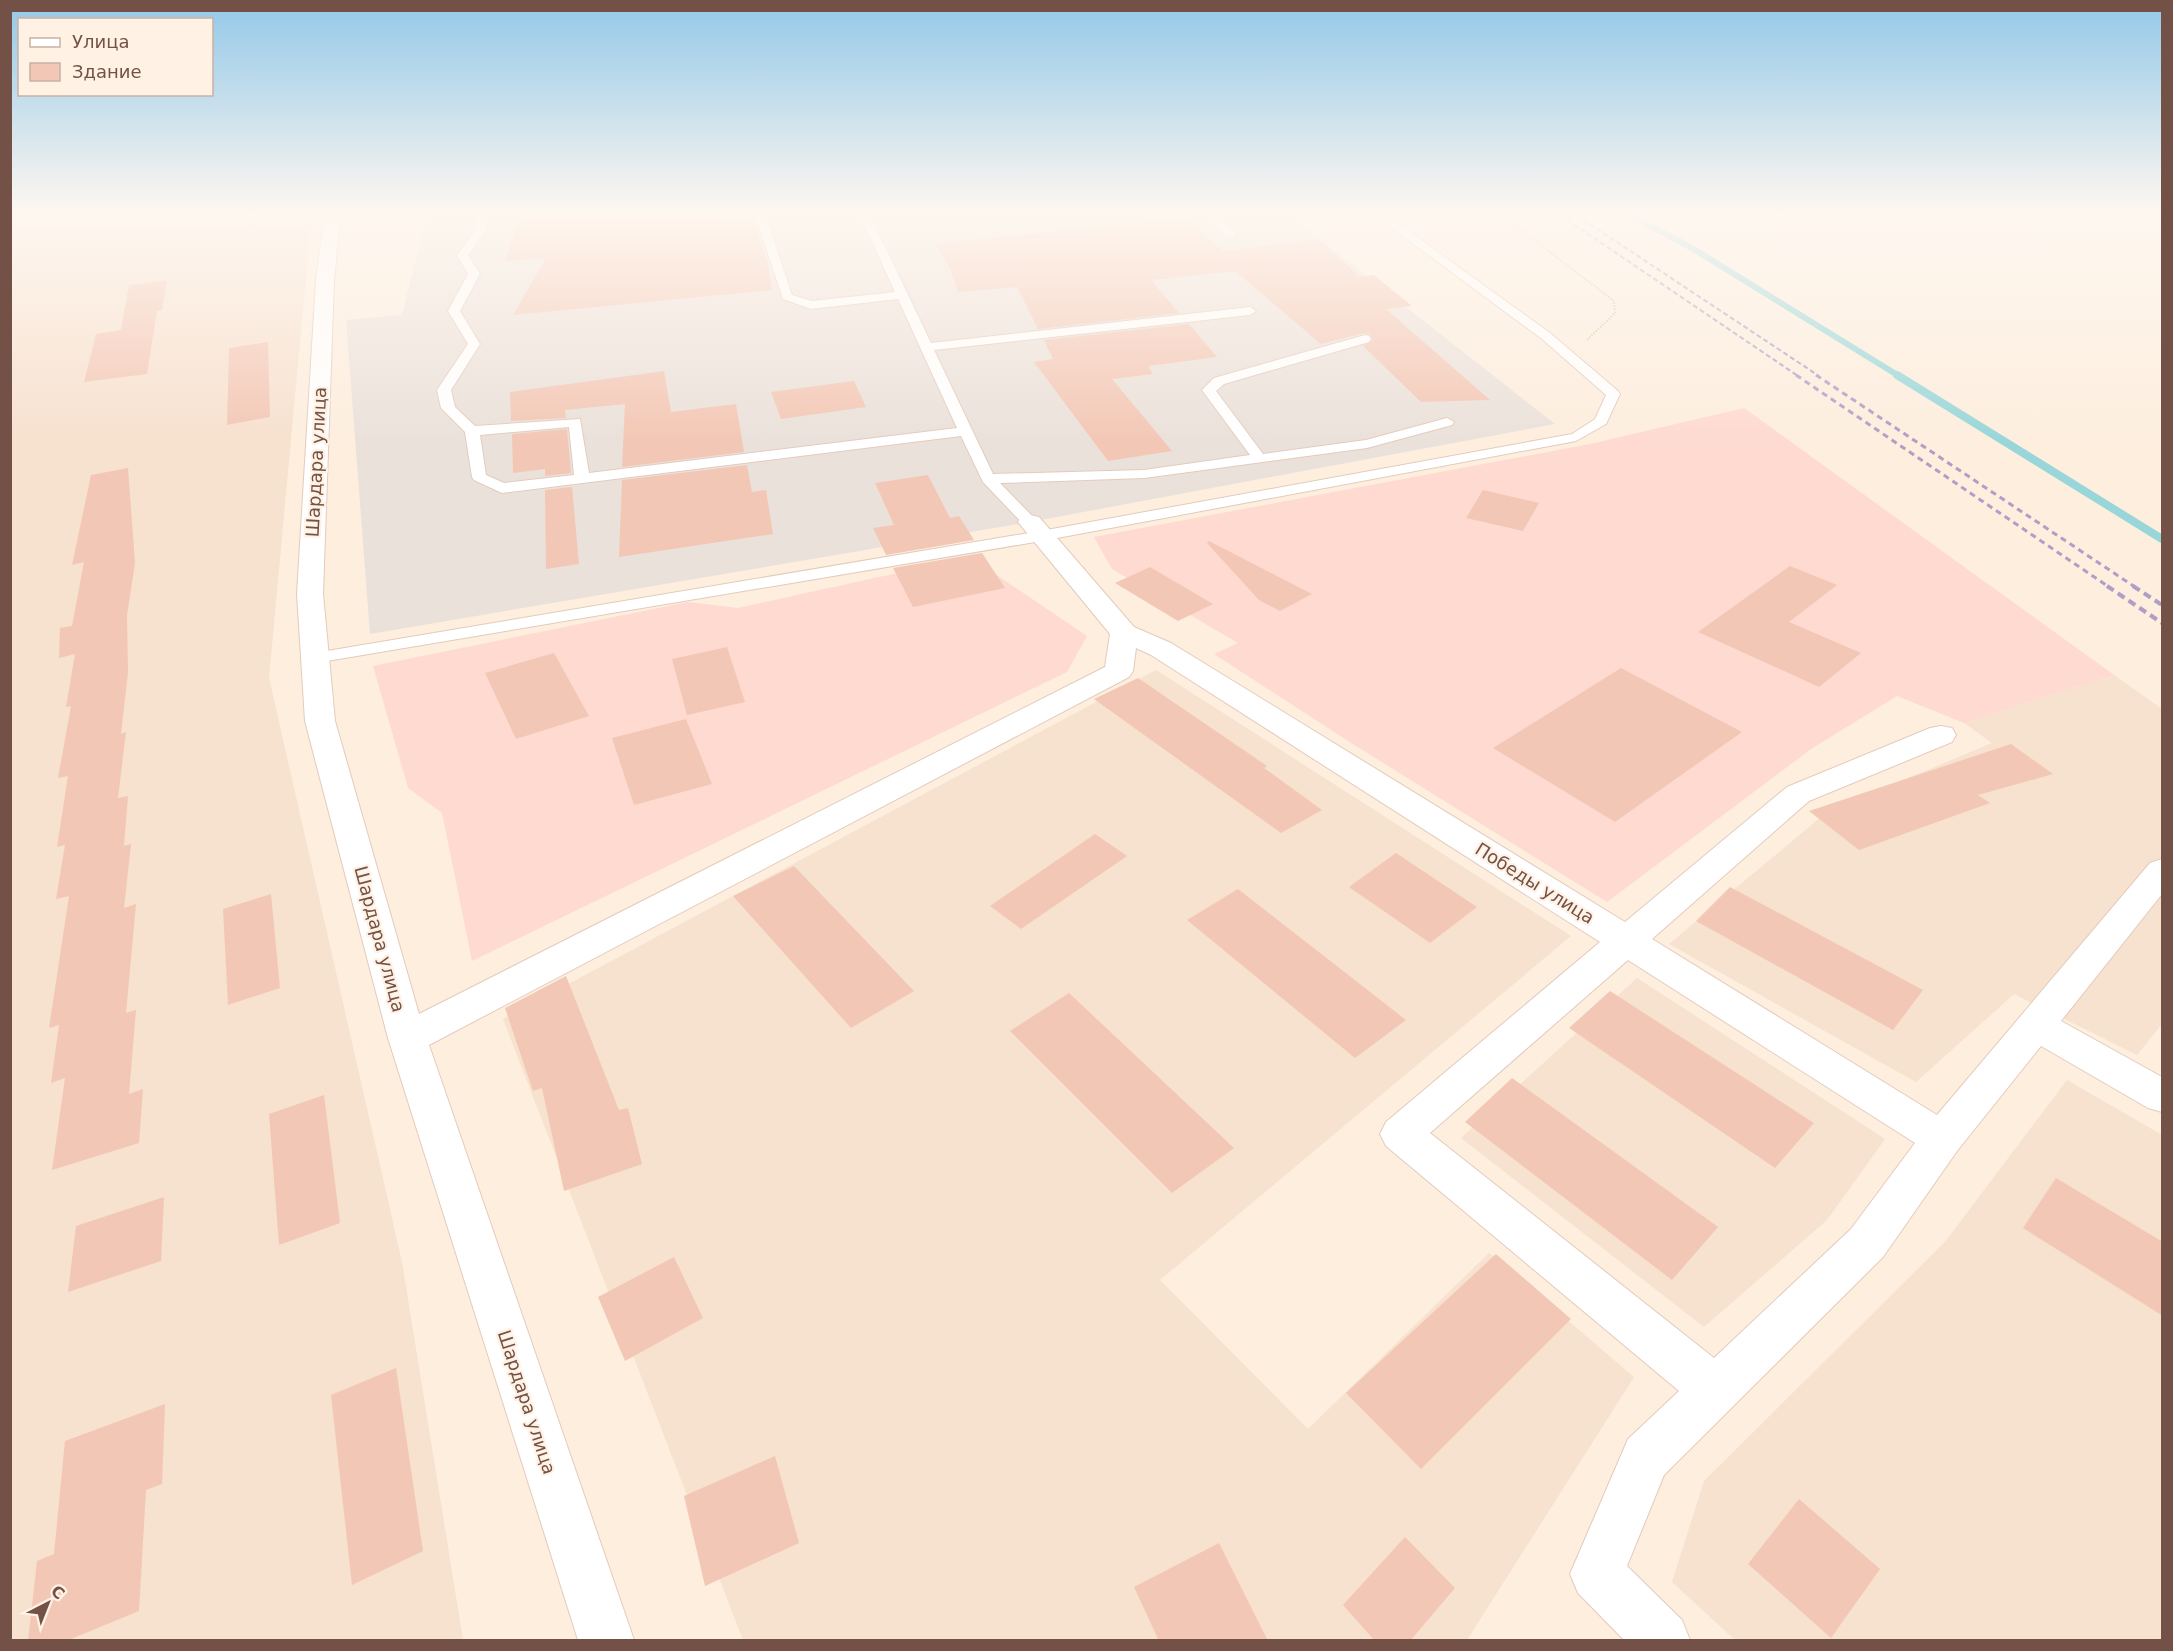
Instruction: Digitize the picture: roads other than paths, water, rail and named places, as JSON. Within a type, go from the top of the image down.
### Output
[{"type":"street","name":"Шардара улица","points":[[325,288],[310,582],[320,721],[407,1038],[606,1641]]},
{"type":"street","points":[[407,1038],[1119,671],[1124,633],[1035,529]]},
{"type":"street","name":"Победы улица","points":[[1124,633],[1161,649],[1942,1139]]},
{"type":"street","points":[[1715,1390],[1401,1134],[1798,794],[1941,735]]},
{"type":"street","points":[[1662,1641],[1597,1574],[1646,1457],[1867,1243],[1942,1139],[2162,871]]},
{"type":"street","points":[[2036,1025],[2163,1096]]},
{"type":"lane","points":[[466,288],[454,311],[474,344],[444,390],[448,408],[472,431],[479,477],[502,488],[966,431]]},
{"type":"lane","points":[[784,288],[787,297],[811,305],[902,295]]},
{"type":"lane","points":[[899,288],[988,479],[1035,529]]},
{"type":"lane","points":[[315,658],[1035,529],[1576,436],[1601,421],[1613,394],[1546,336],[1480,288]]},
{"type":"lane","points":[[926,347],[1250,311]]},
{"type":"lane","points":[[1259,458],[1209,390],[1219,381],[1365,339]]},
{"type":"lane","points":[[472,431],[575,422],[582,478]]},
{"type":"lane","points":[[988,479],[1144,474],[1367,444],[1447,422]]},
{"type":"waterway","points":[[1757,288],[1899,376]]},
{"type":"waterway","points":[[1897,375],[2162,539]]},
{"type":"railway","points":[[1668,288],[1798,376]]},
{"type":"railway","points":[[1686,288],[1819,376]]},
{"type":"railway","points":[[1796,375],[2109,587]]},
{"type":"railway","points":[[1816,375],[2135,587]]},
{"type":"railway","points":[[2107,586],[2162,623]]},
{"type":"railway","points":[[2133,586],[2162,605]]}]
